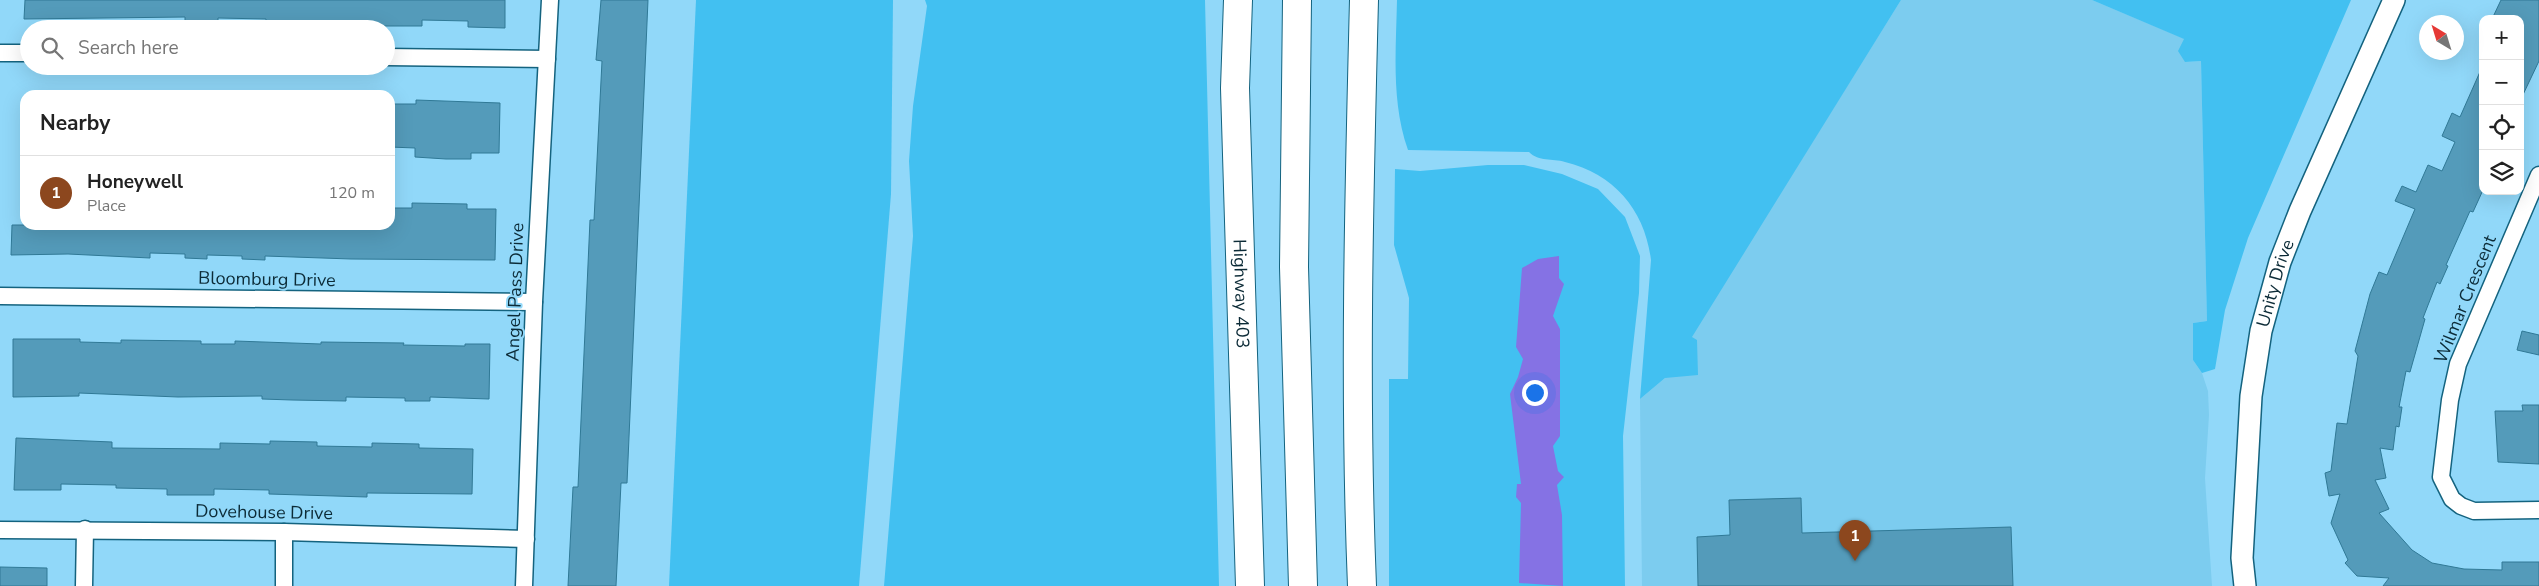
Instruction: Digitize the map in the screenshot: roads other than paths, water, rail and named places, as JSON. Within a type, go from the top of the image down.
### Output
[{"type":"highway","points":[[1222,0],[1235,88]]},
{"type":"highway","name":"Highway 403","points":[[1238,0],[1235,88],[1250,586]]},
{"type":"highway","points":[[1296,0],[1294,268],[1303,586]]},
{"type":"highway","points":[[1362,586],[1359,503],[1360,195],[1364,0]]},
{"type":"street","name":"Angel Pass Drive","points":[[524,586],[534,302],[550,0]]},
{"type":"street","name":"Unity Drive","points":[[2245,586],[2242,558],[2251,396],[2261,331],[2280,262],[2300,211],[2394,0]]},
{"type":"street","points":[[0,53],[20,53]]},
{"type":"street","points":[[395,57],[546,59]]},
{"type":"street","name":"Wilmar Crescent","points":[[2539,175],[2458,364],[2450,400],[2441,477],[2452,499],[2461,506],[2474,511],[2539,510]]},
{"type":"street","name":"Bloomburg Drive","points":[[0,296],[534,302]]},
{"type":"street","name":"Dovehouse Drive","points":[[0,530],[284,532],[526,539]]},
{"type":"street","points":[[84,586],[85,530]]},
{"type":"street","points":[[284,532],[284,586]]},
{"type":"place","name":"Honeywell","points":[[1855,561]]}]
